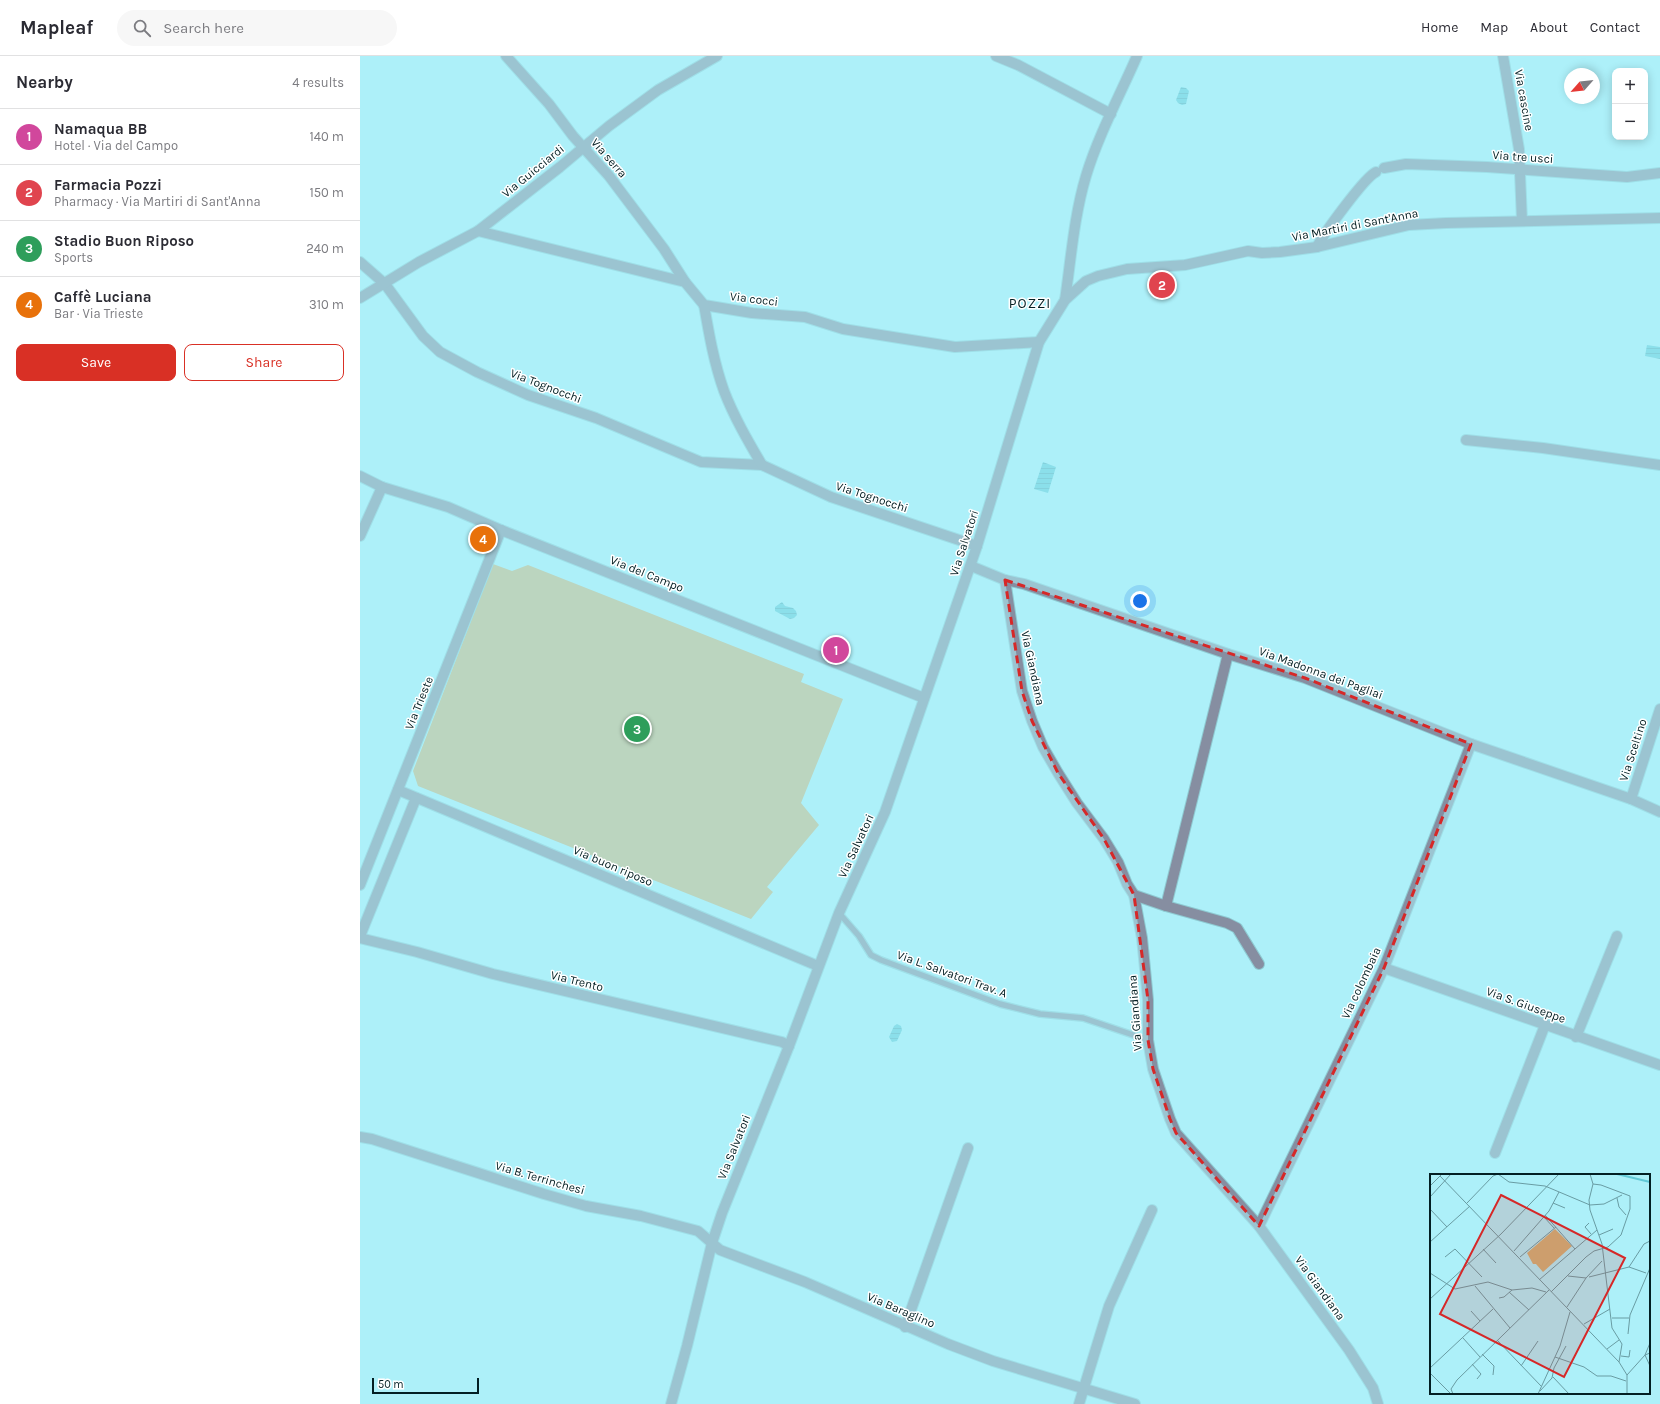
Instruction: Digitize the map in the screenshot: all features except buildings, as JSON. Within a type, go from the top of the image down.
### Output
[{"type":"street","name":"Via serra","points":[[506,56],[549,104],[583,148],[609,176],[664,249],[685,282]]},
{"type":"street","name":"Via Guicciardi","points":[[360,298],[419,262],[478,231],[658,90],[717,56]]},
{"type":"street","points":[[996,56],[1018,65],[1111,114]]},
{"type":"street","points":[[1065,300],[1078,206],[1086,176],[1111,114],[1137,56]]},
{"type":"street","name":"Via cascine","points":[[1503,56],[1519,148],[1522,221]]},
{"type":"street","name":"Via tre usci","points":[[1317,246],[1322,236],[1365,181],[1380,170],[1406,164],[1487,167],[1627,177],[1660,173]]},
{"type":"street","name":"Via Martiri di Sant'Anna","points":[[1065,300],[1086,281],[1098,276],[1127,269],[1185,265],[1248,251],[1262,253],[1317,246],[1408,225],[1660,218]]},
{"type":"street","points":[[478,231],[685,282],[704,304],[710,339],[724,391],[736,418],[762,465]]},
{"type":"street","name":"Via Tognocchi","points":[[360,262],[385,284],[422,336],[440,352],[477,372],[528,395],[596,418],[701,462],[762,465],[831,497],[977,546]]},
{"type":"street","name":"Via Salvatori","points":[[671,1404],[688,1346],[712,1243],[722,1213],[789,1046],[839,912],[886,812],[977,546],[1039,342],[1065,300]]},
{"type":"street","name":"Via cocci","points":[[704,304],[752,314],[805,317],[843,329],[955,347],[1039,342]]},
{"type":"street","points":[[1466,440],[1543,448],[1660,465]]},
{"type":"street","name":"Via del Campo","points":[[360,476],[382,487],[448,507],[501,530],[924,698]]},
{"type":"street","points":[[360,536],[382,487]]},
{"type":"street","name":"Via Trieste","points":[[360,885],[501,530]]},
{"type":"street","name":"Via Madonna dei Pagliai","points":[[970,566],[1005,580],[1024,584],[1228,654],[1305,678],[1471,744],[1631,799],[1660,812]]},
{"type":"street","name":"Via Giandiana","points":[[1005,580],[1022,691],[1043,747],[1077,802],[1104,840],[1134,895],[1142,938],[1148,1000],[1148,1040],[1155,1075],[1176,1133],[1259,1226],[1348,1350],[1373,1388],[1378,1404]]},
{"type":"street","points":[[1166,906],[1228,654]]},
{"type":"street","name":"Via Sceltino","points":[[1631,799],[1660,708]]},
{"type":"street","name":"Via colombaia","points":[[1259,1226],[1384,968],[1471,744]]},
{"type":"street","name":"Via buon riposo","points":[[398,790],[818,966]]},
{"type":"street","points":[[360,937],[416,798]]},
{"type":"street","points":[[1134,895],[1237,928],[1259,964]]},
{"type":"street","points":[[1576,1037],[1617,936]]},
{"type":"street","name":"Via Trento","points":[[360,937],[493,974],[782,1042],[789,1046]]},
{"type":"street","name":"Via S. Giuseppe","points":[[1384,968],[1545,1024],[1576,1037],[1660,1065]]},
{"type":"street","points":[[1495,1153],[1545,1024]]},
{"type":"street","name":"Via B. Terrinchesi","points":[[360,1137],[379,1141],[586,1206],[641,1216],[698,1231],[712,1243]]},
{"type":"street","points":[[905,1327],[968,1148]]},
{"type":"street","points":[[1079,1404],[1109,1306],[1152,1210]]},
{"type":"street","name":"Via Baraglino","points":[[712,1243],[720,1250],[805,1282],[905,1327],[993,1361],[1135,1404]]},
{"type":"lane","name":"Via L. Salvatori Trav. A","points":[[839,912],[859,936],[871,955],[881,960],[1000,1004],[1040,1014],[1083,1018],[1148,1040]]},
{"type":"highlighted area","points":[[1005,580],[1305,678],[1471,744],[1384,968],[1259,1226],[1176,1133],[1170,1119],[1153,1069],[1148,1040],[1148,1000],[1134,895],[1104,839],[1058,773],[1032,721],[1022,691]]},
{"type":"shaded area","points":[[493,564],[512,571],[528,565],[804,674],[801,682],[843,699],[801,803],[819,825],[767,887],[773,892],[751,919],[418,786],[413,771]]},
{"type":"water","points":[[1181,87],[1186,88],[1189,91],[1186,104],[1182,105],[1176,100]]},
{"type":"water","points":[[1647,345],[1660,347],[1660,359],[1645,356]]},
{"type":"water","points":[[1043,462],[1056,467],[1048,493],[1034,489]]},
{"type":"water","points":[[782,602],[785,606],[793,608],[796,611],[797,615],[794,618],[790,619],[775,611],[775,607]]},
{"type":"water","points":[[897,1024],[901,1026],[902,1030],[897,1041],[892,1042],[889,1037],[894,1026]]},
{"type":"place","name":"Farmacia Pozzi","points":[[1162,285]]},
{"type":"place","name":"Caffè Luciana","points":[[483,539]]},
{"type":"place","name":"Namaqua BB","points":[[836,650]]},
{"type":"place","name":"Stadio Buon Riposo","points":[[637,729]]},
{"type":"district","name":"POZZI","points":[[1030,303]]}]
